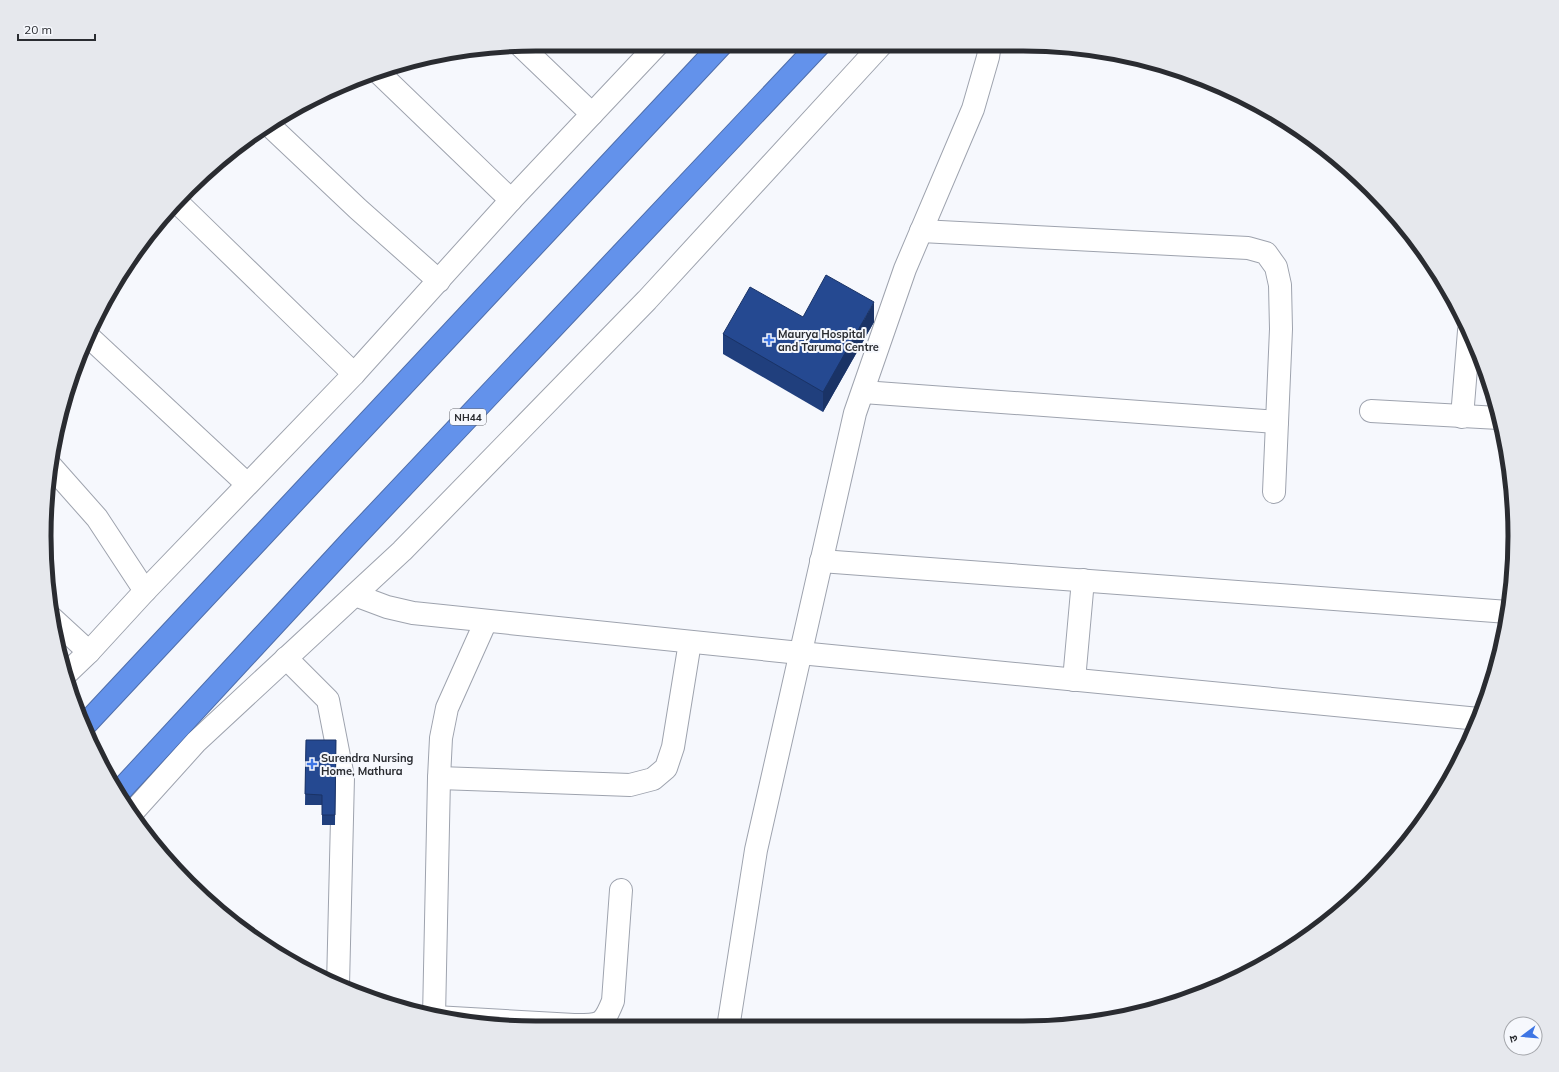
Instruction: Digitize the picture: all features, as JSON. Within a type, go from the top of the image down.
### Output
[{"type":"highway","points":[[88,722],[715,51]]},
{"type":"highway","name":"NH44","points":[[122,788],[354,538],[813,51]]},
{"type":"street","points":[[526,51],[592,114]]},
{"type":"street","points":[[70,669],[89,652],[145,591],[354,374],[511,200],[651,51]]},
{"type":"street","points":[[136,809],[196,742],[402,551],[647,300],[876,51]]},
{"type":"street","points":[[729,1021],[756,850],[855,413],[905,269],[973,109],[989,51]]},
{"type":"street","points":[[382,76],[511,200]]},
{"type":"street","points":[[273,129],[358,209],[438,281]]},
{"type":"street","points":[[181,206],[354,374]]},
{"type":"street","points":[[921,231],[1248,248],[1266,253],[1276,267],[1280,285],[1281,329],[1274,492]]},
{"type":"street","points":[[92,340],[247,484]]},
{"type":"street","points":[[1462,417],[1468,343]]},
{"type":"street","points":[[862,392],[1277,422]]},
{"type":"street","points":[[1372,411],[1493,418]]},
{"type":"street","points":[[55,470],[97,518],[145,591]]},
{"type":"street","points":[[821,561],[1502,612]]},
{"type":"street","points":[[1074,680],[1083,580]]},
{"type":"street","points":[[354,595],[388,607],[413,613],[800,653],[1472,718]]},
{"type":"street","points":[[434,1010],[441,738],[447,708],[486,621]]},
{"type":"street","points":[[59,624],[89,652]]},
{"type":"street","points":[[439,778],[630,785],[653,779],[666,768],[673,747],[690,642]]},
{"type":"street","points":[[286,658],[328,700],[343,777],[338,979]]},
{"type":"street","points":[[600,1021],[606,1017],[613,1001],[621,890]]},
{"type":"building","points":[[826,275],[874,302],[823,392],[723,334],[750,287],[803,317]]},
{"type":"building","points":[[306,740],[336,740],[335,815],[322,815],[322,795],[305,794]]},
{"type":"place","name":"Maurya Hospital and Taruma Centre","points":[[769,340]]},
{"type":"place","name":"Surendra Nursing Home, Mathura","points":[[312,764]]}]
